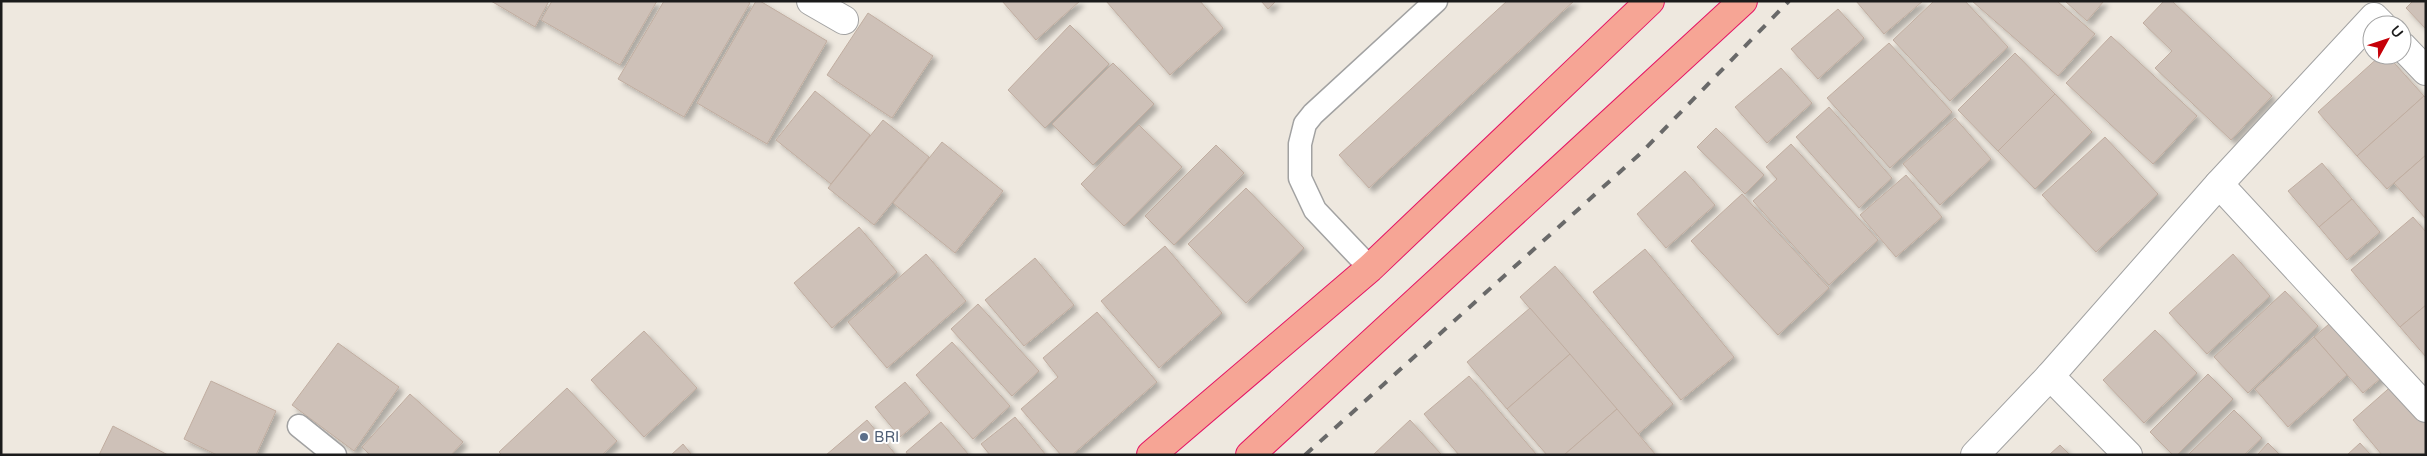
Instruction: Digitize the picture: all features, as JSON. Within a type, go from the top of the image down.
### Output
[{"type":"highway","points":[[1250,455],[1744,1]]},
{"type":"highway","points":[[1152,455],[1370,268],[1649,2]]},
{"type":"street","points":[[811,1],[844,20]]},
{"type":"street","points":[[1975,455],[2050,376],[2219,184],[2362,30]]},
{"type":"street","points":[[2412,56],[2426,71]]},
{"type":"street","points":[[2219,184],[2426,408]]},
{"type":"street","points":[[2050,376],[2128,455]]},
{"type":"lane","points":[[1370,268],[1315,210],[1300,178],[1300,144],[1305,124],[1313,114],[1436,1]]},
{"type":"lane","points":[[299,426],[335,455]]},
{"type":"building","points":[[491,1],[549,1],[535,27]]},
{"type":"building","points":[[552,1],[657,1],[620,65],[541,20]]},
{"type":"building","points":[[664,1],[747,1],[750,3],[684,117],[618,79]]},
{"type":"building","points":[[756,1],[760,1],[827,41],[767,144],[697,103]]},
{"type":"building","points":[[1002,1],[1080,1],[1036,40]]},
{"type":"building","points":[[1106,1],[1200,1],[1223,28],[1170,75]]},
{"type":"building","points":[[1261,1],[1276,1],[1268,9]]},
{"type":"building","points":[[1507,1],[1574,1],[1369,188],[1339,155]]},
{"type":"building","points":[[1856,1],[1923,1],[1884,34]]},
{"type":"building","points":[[1934,1],[1965,1],[2008,47],[1950,101],[1893,40]]},
{"type":"building","points":[[1972,1],[2057,1],[2095,34],[2058,76]]},
{"type":"building","points":[[2065,1],[2104,1],[2087,21]]},
{"type":"building","points":[[2164,1],[2172,1],[2272,96],[2231,140],[2155,68],[2172,51],[2143,23]]},
{"type":"building","points":[[2413,1],[2426,1],[2426,29],[2406,8]]},
{"type":"building","points":[[1838,9],[1864,38],[1818,79],[1791,49]]},
{"type":"building","points":[[868,13],[933,56],[892,118],[827,75]]},
{"type":"building","points":[[1070,25],[1109,64],[1045,128],[1008,90]]},
{"type":"building","points":[[2111,36],[2197,116],[2153,164],[2066,83]]},
{"type":"building","points":[[1889,43],[1952,112],[1890,168],[1827,98]]},
{"type":"building","points":[[2015,53],[2055,94],[1998,151],[1958,110]]},
{"type":"building","points":[[1113,63],[1154,104],[1093,165],[1052,124]]},
{"type":"building","points":[[2370,65],[2396,65],[2424,96],[2357,156],[2318,112]]},
{"type":"building","points":[[1781,68],[1812,103],[1767,143],[1735,107]]},
{"type":"building","points":[[815,91],[870,135],[831,184],[776,140]]},
{"type":"building","points":[[2055,94],[2092,132],[2035,189],[1998,151]]},
{"type":"building","points":[[2424,96],[2426,98],[2426,155],[2387,189],[2357,156]]},
{"type":"building","points":[[1829,107],[1892,178],[1859,208],[1796,137]]},
{"type":"building","points":[[1955,118],[1991,159],[1940,205],[1903,164]]},
{"type":"building","points":[[883,120],[929,157],[874,225],[828,188]]},
{"type":"building","points":[[1139,125],[1182,167],[1124,226],[1081,184]]},
{"type":"building","points":[[1716,128],[1764,175],[1745,194],[1697,147]]},
{"type":"building","points":[[2105,137],[2158,194],[2096,252],[2042,195]]},
{"type":"building","points":[[942,142],[1003,191],[955,253],[893,203]]},
{"type":"building","points":[[1791,144],[1878,240],[1829,285],[1753,201],[1777,179],[1766,167]]},
{"type":"building","points":[[1216,145],[1244,173],[1174,245],[1145,216]]},
{"type":"building","points":[[2426,155],[2426,219],[2394,183]]},
{"type":"building","points":[[2322,163],[2352,199],[2319,227],[2288,191]]},
{"type":"building","points":[[1685,171],[1715,205],[1666,248],[1637,214]]},
{"type":"building","points":[[1906,175],[1942,217],[1896,257],[1860,215]]},
{"type":"building","points":[[1246,188],[1304,248],[1246,303],[1188,244]]},
{"type":"building","points":[[1742,194],[1829,288],[1778,335],[1691,241]]},
{"type":"building","points":[[2352,199],[2380,232],[2347,260],[2319,227]]},
{"type":"building","points":[[2413,217],[2426,232],[2426,305],[2400,327],[2351,270]]},
{"type":"building","points":[[859,227],[897,272],[832,328],[794,283]]},
{"type":"building","points":[[1165,246],[1222,313],[1159,368],[1101,301]]},
{"type":"building","points":[[1645,249],[1734,357],[1681,400],[1593,292]]},
{"type":"building","points":[[926,254],[966,301],[887,368],[848,322]]},
{"type":"building","points":[[2233,254],[2270,296],[2207,354],[2169,313]]},
{"type":"building","points":[[1035,258],[1074,305],[1024,346],[985,300]]},
{"type":"building","points":[[1555,266],[1673,404],[1638,434],[1520,297]]},
{"type":"building","points":[[2285,291],[2318,326],[2248,393],[2214,357]]},
{"type":"building","points":[[978,304],[1039,371],[1012,396],[951,329]]},
{"type":"building","points":[[2426,305],[2426,357],[2400,327]]},
{"type":"building","points":[[1530,308],[1570,354],[1507,409],[1467,362]]},
{"type":"building","points":[[1097,312],[1157,382],[1072,455],[1061,455],[1021,409],[1058,377],[1043,358]]},
{"type":"building","points":[[2336,318],[2386,374],[2363,393],[2314,337]]},
{"type":"building","points":[[2155,330],[2197,373],[2144,423],[2103,380]]},
{"type":"building","points":[[644,331],[697,388],[644,437],[591,380]]},
{"type":"building","points":[[2314,337],[2347,375],[2288,427],[2255,389]]},
{"type":"building","points":[[952,342],[1010,406],[973,439],[916,375]]},
{"type":"building","points":[[338,343],[399,387],[354,451],[292,405]]},
{"type":"building","points":[[1570,354],[1617,409],[1564,455],[1547,455],[1507,409]]},
{"type":"building","points":[[2208,374],[2233,399],[2177,455],[2173,455],[2150,432]]},
{"type":"building","points":[[1469,376],[1537,455],[1459,455],[1424,414]]},
{"type":"building","points":[[211,381],[276,411],[256,455],[217,455],[184,439]]},
{"type":"building","points":[[905,382],[930,412],[900,437],[875,407]]},
{"type":"building","points":[[2395,383],[2426,419],[2426,455],[2382,455],[2353,420]]},
{"type":"building","points":[[567,388],[617,441],[602,455],[502,455],[499,452]]},
{"type":"building","points":[[410,394],[463,442],[451,455],[370,455],[362,447]]},
{"type":"building","points":[[1617,409],[1656,455],[1564,455]]},
{"type":"building","points":[[2234,410],[2262,438],[2244,455],[2188,455]]},
{"type":"building","points":[[1015,417],[1046,455],[990,455],[981,444]]},
{"type":"building","name":"BRI","points":[[867,420],[896,455],[826,455]]},
{"type":"building","points":[[1410,420],[1442,455],[1373,455]]},
{"type":"building","points":[[941,422],[969,455],[908,455],[906,452]]},
{"type":"building","points":[[113,426],[168,455],[99,455]]},
{"type":"building","points":[[2268,443],[2280,455],[2257,455]]},
{"type":"building","points":[[2360,443],[2371,455],[2347,455]]},
{"type":"building","points":[[683,444],[692,455],[671,455]]},
{"type":"building","points":[[2060,445],[2070,455],[2049,455]]},
{"type":"railway","points":[[1305,455],[1641,153],[1789,1]]},
{"type":"place","name":"BRI","points":[[864,437]]}]
